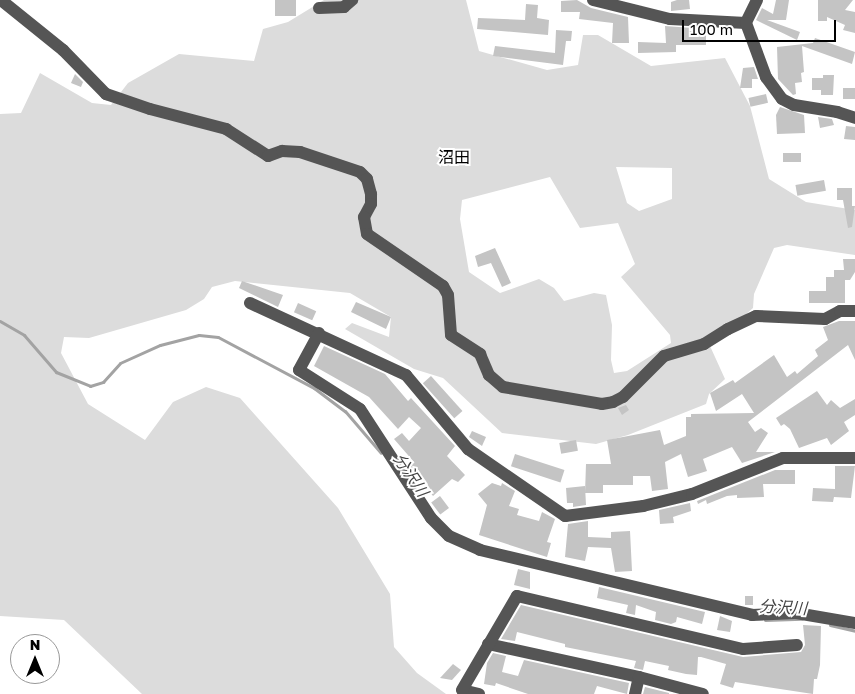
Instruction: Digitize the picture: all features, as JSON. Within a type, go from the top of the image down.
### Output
[{"type":"street","points":[[1,0],[63,50],[106,94],[167,115],[226,130],[268,156],[282,151],[300,152],[360,172],[367,179],[371,194],[371,204],[364,218],[367,234],[443,286],[448,295],[451,335],[480,354],[489,375],[503,387],[602,404],[613,402],[623,397],[664,356],[704,344],[728,329],[756,316],[825,319],[840,311],[855,311]]},
{"type":"street","points":[[319,8],[344,7],[352,0]]},
{"type":"street","points":[[593,0],[670,19],[746,23]]},
{"type":"street","points":[[757,0],[746,23],[766,77],[782,99],[794,105],[837,112],[855,118]]},
{"type":"street","points":[[250,303],[319,333],[406,375],[468,449],[565,516],[642,506],[692,494],[783,458],[855,458]]},
{"type":"street","points":[[319,333],[299,370],[360,409],[431,518],[449,536],[480,550],[752,615],[796,613],[855,623]]},
{"type":"street","points":[[479,694],[462,690],[517,596],[743,649],[797,645]]},
{"type":"street","points":[[488,644],[639,677],[703,694]]},
{"type":"street","points":[[635,694],[639,677]]},
{"type":"shaded area","points":[[324,0],[466,0],[479,51],[547,70],[578,65],[583,35],[598,35],[651,66],[725,58],[750,106],[769,179],[806,202],[855,210],[855,255],[787,245],[774,248],[754,294],[753,308],[710,346],[725,379],[709,394],[706,404],[628,435],[596,444],[502,433],[443,378],[414,369],[345,329],[352,323],[389,337],[391,317],[350,293],[235,281],[212,287],[204,299],[186,310],[89,338],[64,337],[61,353],[88,404],[145,440],[173,402],[206,387],[240,398],[338,508],[390,594],[394,647],[417,673],[446,694],[142,694],[64,620],[0,616],[0,114],[21,113],[40,73],[92,103],[111,105],[128,83],[179,54],[254,61],[263,29],[288,22]],"holes":[[[616,167],[672,168],[672,199],[639,211],[627,203]],[[550,177],[580,228],[618,223],[635,264],[621,277],[670,335],[671,343],[627,371],[614,373],[611,360],[612,325],[606,295],[594,293],[564,301],[554,288],[539,279],[500,293],[469,272],[460,219],[462,200]]]},
{"type":"building","points":[[275,0],[296,0],[296,16],[275,16]]},
{"type":"building","points":[[577,0],[591,8],[628,17],[629,43],[612,43],[613,23],[579,19],[580,12],[561,12],[561,1]]},
{"type":"building","points":[[689,0],[690,9],[671,11],[671,2]]},
{"type":"building","points":[[776,0],[789,0],[786,20],[767,20],[800,32],[797,40],[756,20],[762,8],[773,14]]},
{"type":"building","points":[[818,0],[853,0],[845,10],[855,12],[855,33],[843,30],[845,25],[827,17],[827,21],[818,21]]},
{"type":"building","points":[[526,4],[538,5],[537,18],[549,20],[548,35],[477,29],[478,18],[525,20]]},
{"type":"building","points":[[665,26],[706,29],[706,45],[676,45],[676,52],[638,53],[638,42],[666,43]]},
{"type":"building","points":[[556,30],[572,31],[571,41],[566,41],[563,65],[493,56],[495,46],[555,53]]},
{"type":"building","points":[[815,38],[855,52],[852,64],[802,46],[804,72],[801,73],[802,82],[795,83],[796,94],[793,95],[778,79],[777,47],[813,43]]},
{"type":"building","points":[[754,67],[758,79],[752,79],[752,88],[740,88],[743,68]]},
{"type":"building","points":[[75,74],[83,82],[81,87],[71,83]]},
{"type":"building","points":[[823,75],[834,75],[833,95],[821,95],[821,90],[812,90],[812,78],[823,78]]},
{"type":"building","points":[[843,88],[855,88],[855,99],[843,99]]},
{"type":"building","points":[[766,94],[768,103],[750,107],[748,98]]},
{"type":"building","points":[[780,107],[804,115],[805,133],[777,134],[776,115]]},
{"type":"building","points":[[818,117],[832,119],[834,125],[820,128]]},
{"type":"building","points":[[846,126],[855,127],[855,140],[844,139]]},
{"type":"building","points":[[783,153],[801,153],[801,162],[783,162]]},
{"type":"building","points":[[824,180],[826,191],[797,196],[795,185]]},
{"type":"building","points":[[837,188],[852,188],[852,206],[855,206],[852,227],[848,228],[843,200],[837,200]]},
{"type":"building","points":[[495,248],[511,283],[502,287],[491,263],[478,267],[475,256]]},
{"type":"building","points":[[843,259],[855,259],[855,272],[850,280],[845,280],[845,303],[809,303],[809,291],[826,291],[826,277],[834,277],[834,270],[844,270]]},
{"type":"building","points":[[242,281],[283,295],[278,307],[239,288]]},
{"type":"building","points":[[356,302],[391,317],[386,329],[351,312]]},
{"type":"building","points":[[298,303],[316,311],[312,320],[294,312]]},
{"type":"building","points":[[839,321],[855,321],[855,360],[848,345],[748,422],[755,432],[761,428],[768,433],[756,452],[775,452],[742,463],[732,447],[703,459],[707,471],[688,477],[681,454],[665,462],[668,489],[652,491],[650,476],[633,476],[633,485],[603,485],[603,493],[585,493],[586,464],[611,464],[607,440],[660,430],[664,445],[686,436],[686,417],[691,417],[691,414],[754,413],[742,394],[716,411],[710,393],[733,380],[735,383],[774,355],[787,377],[795,371],[797,374],[818,356],[815,350],[828,340],[823,327]]},
{"type":"building","points":[[324,346],[385,374],[408,401],[411,398],[455,446],[447,456],[465,475],[458,482],[452,479],[433,496],[409,465],[414,462],[394,439],[402,433],[409,441],[421,428],[409,417],[398,429],[369,397],[314,366]]},
{"type":"building","points":[[431,376],[462,411],[454,418],[423,383]]},
{"type":"building","points":[[817,391],[827,405],[831,400],[840,408],[855,399],[855,415],[844,422],[849,431],[831,445],[827,438],[799,448],[790,429],[784,424],[781,426],[776,418]]},
{"type":"building","points":[[626,405],[629,410],[622,415],[618,408]]},
{"type":"building","points":[[472,431],[486,437],[482,446],[469,437]]},
{"type":"building","points":[[576,440],[578,451],[561,454],[559,443]]},
{"type":"building","points":[[515,454],[564,470],[560,482],[511,466]]},
{"type":"building","points":[[835,466],[855,466],[851,498],[834,497],[833,502],[812,501],[813,488],[835,489]]},
{"type":"building","points":[[775,470],[795,470],[795,484],[763,484],[764,497],[737,498],[737,495],[727,496],[707,504],[706,500],[698,504],[697,501]]},
{"type":"building","points":[[492,483],[501,486],[502,483],[515,491],[509,506],[519,509],[517,515],[539,521],[542,512],[555,519],[547,542],[551,543],[547,557],[479,535],[487,505],[478,494]]},
{"type":"building","points":[[585,486],[586,505],[573,507],[573,503],[567,503],[566,488]]},
{"type":"building","points":[[440,496],[449,508],[440,515],[431,503]]},
{"type":"building","points":[[690,503],[691,511],[673,517],[674,523],[660,524],[659,510]]},
{"type":"building","points":[[588,521],[588,537],[611,538],[611,532],[630,531],[632,571],[615,572],[611,548],[588,547],[585,561],[565,557],[568,524]]},
{"type":"building","points":[[518,569],[530,572],[530,589],[514,585]]},
{"type":"building","points":[[599,587],[705,612],[702,624],[677,617],[676,622],[671,624],[655,620],[656,612],[636,605],[635,615],[626,613],[628,605],[597,598]]},
{"type":"building","points":[[745,596],[753,596],[753,605],[745,605]]},
{"type":"building","points":[[521,605],[743,657],[801,652],[805,645],[803,625],[821,626],[820,665],[817,679],[814,679],[813,694],[735,682],[733,688],[720,684],[726,664],[701,657],[698,657],[697,675],[668,670],[669,666],[645,661],[643,670],[634,668],[636,661],[565,647],[565,644],[517,632],[515,641],[501,639]]},
{"type":"building","points":[[720,616],[732,621],[730,632],[717,630]]},
{"type":"building","points":[[493,653],[506,656],[502,672],[518,676],[524,660],[629,683],[627,694],[597,686],[594,694],[528,694],[496,683],[495,686],[484,684],[487,663]]},
{"type":"building","points":[[453,664],[461,670],[452,680],[440,678]]},
{"type":"building","points":[[645,687],[669,693],[669,694],[643,694]]},
{"type":"waterway","name":"分沢川","points":[[0,321],[24,335],[56,372],[90,386],[103,382],[120,363],[160,345],[199,335],[218,337],[314,388],[345,411],[381,453]]},
{"type":"waterway","name":"分沢川","points":[[765,620],[802,619]]},
{"type":"waterway","name":"分沢川","points":[[830,625],[855,631]]},
{"type":"district","name":"沼田","points":[[454,157]]}]
